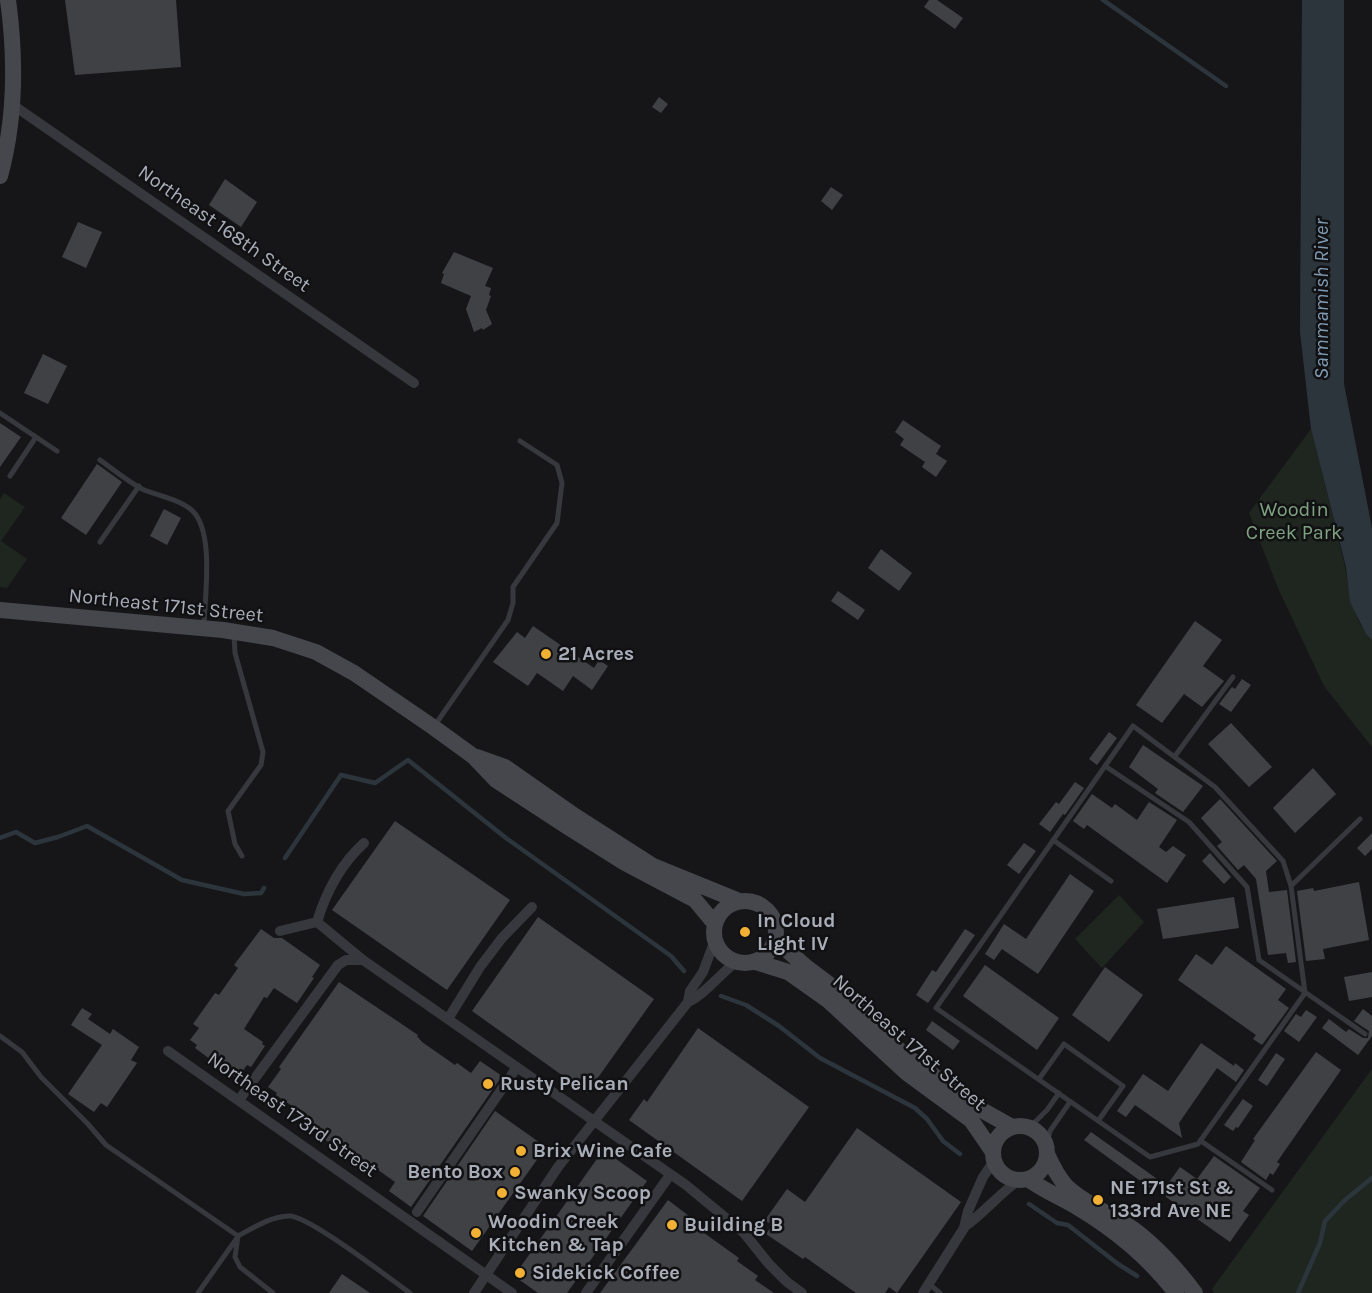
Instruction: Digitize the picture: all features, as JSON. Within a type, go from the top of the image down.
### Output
[{"type":"main road","points":[[0,176],[6,154],[13,105],[13,36],[8,0]]},
{"type":"main road","name":"Northeast 171st Street","points":[[0,610],[204,628],[273,638],[316,652],[354,673],[433,727],[473,756],[496,780],[625,863],[695,900],[715,932]]},
{"type":"main road","name":"Northeast 171st Street","points":[[473,756],[506,767],[575,816],[653,866],[739,901]]},
{"type":"main road","points":[[750,900],[760,903],[769,910],[775,920],[776,940],[772,949],[756,962],[736,962],[719,950],[715,932],[721,911],[729,904],[739,901],[750,900]]},
{"type":"main road","name":"Northeast 171st Street","points":[[776,940],[806,967],[850,1000],[888,1041],[909,1058],[980,1109],[1021,1127]]},
{"type":"main road","name":"Northeast 171st Street","points":[[756,962],[788,972],[809,985],[907,1073],[971,1120],[994,1156]]},
{"type":"main road","points":[[1176,1293],[1158,1272],[1109,1228],[1075,1206],[1023,1179],[1004,1174],[994,1156],[999,1137],[1021,1127],[1041,1136],[1056,1172],[1067,1186],[1113,1215],[1146,1240],[1174,1267],[1195,1293]]},
{"type":"main road","points":[[1023,1179],[1041,1169],[1047,1152]]},
{"type":"street","name":"Northeast 168th Street","points":[[13,105],[414,383]]},
{"type":"street","points":[[317,922],[322,904],[335,878],[364,843]]},
{"type":"street","points":[[448,1019],[480,967],[502,938],[532,908]]},
{"type":"street","points":[[280,931],[317,922]]},
{"type":"street","points":[[317,922],[363,960],[711,1204],[744,1233],[787,1282],[802,1293]]},
{"type":"street","points":[[474,1293],[527,1211],[593,1121],[688,1002],[690,991],[703,972],[715,932]]},
{"type":"street","points":[[239,1100],[338,965],[346,960],[363,960]]},
{"type":"street","points":[[688,1002],[699,998],[714,980],[736,962]]},
{"type":"street","name":"Northeast 173rd Street","points":[[168,1051],[512,1293]]},
{"type":"street","points":[[417,1212],[517,1067]]},
{"type":"street","points":[[926,1289],[964,1228],[968,1211],[994,1156]]},
{"type":"street","points":[[586,1293],[670,1175]]},
{"type":"street","points":[[964,1228],[996,1198],[1023,1179]]},
{"type":"lane","points":[[0,413],[57,451]]},
{"type":"lane","points":[[10,476],[36,437]]},
{"type":"lane","points":[[433,727],[508,620],[513,603],[513,587],[557,523],[562,483],[557,465],[520,441]]},
{"type":"lane","points":[[99,460],[139,486],[170,498],[195,514],[204,535],[206,572],[204,628]]},
{"type":"lane","points":[[100,542],[139,486]]},
{"type":"lane","points":[[234,632],[235,653],[263,752],[261,765],[228,811],[235,844],[242,856]]},
{"type":"lane","points":[[1175,756],[1233,677]]},
{"type":"lane","points":[[1133,726],[1175,756],[1215,788],[1283,861],[1291,886],[1305,993],[1201,1141],[1198,1144],[1150,1157],[936,1008],[1133,726]]},
{"type":"lane","points":[[1106,765],[1189,822],[1247,887],[1259,960],[1365,1034]]},
{"type":"lane","points":[[1291,886],[1360,819]]},
{"type":"lane","points":[[1053,840],[1111,881]]},
{"type":"lane","points":[[0,1036],[22,1052],[41,1077],[106,1145],[238,1236]]},
{"type":"lane","points":[[1039,1079],[1064,1044],[1123,1086],[1098,1121]]},
{"type":"lane","points":[[1021,1127],[1047,1110],[1059,1094]]},
{"type":"lane","points":[[1047,1152],[1050,1131],[1070,1101]]},
{"type":"lane","points":[[1201,1141],[1272,1190]]},
{"type":"lane","points":[[198,1293],[238,1236],[267,1219],[292,1215],[324,1232],[411,1293]]},
{"type":"lane","points":[[238,1236],[235,1257],[240,1267],[273,1293]]},
{"type":"lane","points":[[926,1289],[940,1293]]},
{"type":"green space","name":"Woodin Creek Park","points":[[1311,429],[1351,599],[1364,631],[1372,640],[1372,747],[1324,686],[1278,588],[1249,513]]},
{"type":"green space","points":[[4,493],[25,507],[1,541],[27,559],[7,588],[0,587],[0,499]]},
{"type":"green space","points":[[1119,895],[1144,922],[1102,968],[1075,939]]},
{"type":"green space","points":[[1372,1069],[1372,1293],[1214,1293],[1212,1289]]},
{"type":"water","name":"Sammamish River","points":[[1302,0],[1344,0],[1344,384],[1372,528],[1372,640],[1366,634],[1350,602],[1346,567],[1311,429],[1300,332]]},
{"type":"building","points":[[65,0],[176,0],[181,67],[75,75]]},
{"type":"building","points":[[929,0],[937,0],[963,18],[955,29],[924,7]]},
{"type":"building","points":[[659,97],[668,104],[661,113],[652,107]]},
{"type":"building","points":[[225,179],[257,202],[241,227],[209,205]]},
{"type":"building","points":[[831,187],[843,195],[832,210],[821,201]]},
{"type":"building","points":[[78,222],[102,232],[86,268],[62,257]]},
{"type":"building","points":[[454,252],[493,268],[485,286],[491,288],[486,310],[492,324],[483,330],[482,328],[474,332],[466,309],[471,296],[441,283],[444,274],[442,273]]},
{"type":"building","points":[[43,354],[67,366],[48,404],[24,393]]},
{"type":"building","points":[[903,420],[941,446],[936,454],[947,461],[936,477],[922,467],[925,462],[900,445],[904,439],[895,432]]},
{"type":"building","points":[[0,423],[21,437],[0,467]]},
{"type":"building","points":[[97,464],[122,482],[86,535],[61,518]]},
{"type":"building","points":[[164,509],[181,518],[167,545],[150,536]]},
{"type":"building","points":[[881,549],[912,573],[899,591],[868,568]]},
{"type":"building","points":[[838,591],[865,610],[858,620],[831,601]]},
{"type":"building","points":[[1195,621],[1222,640],[1203,666],[1224,681],[1202,707],[1184,694],[1162,723],[1136,705]]},
{"type":"building","points":[[533,626],[594,668],[599,660],[608,666],[592,690],[573,676],[563,691],[537,673],[528,686],[493,662],[517,632],[525,638]]},
{"type":"building","points":[[1242,679],[1251,685],[1231,712],[1219,704],[1232,687],[1235,689]]},
{"type":"building","points":[[1231,723],[1272,767],[1249,787],[1208,744]]},
{"type":"building","points":[[1109,732],[1117,738],[1097,765],[1089,759]]},
{"type":"building","points":[[1143,745],[1203,786],[1183,812],[1155,793],[1158,789],[1129,767]]},
{"type":"building","points":[[1313,768],[1336,794],[1295,833],[1273,808]]},
{"type":"building","points":[[1075,782],[1084,788],[1050,832],[1039,824],[1056,802],[1059,804]]},
{"type":"building","points":[[1092,794],[1112,808],[1115,804],[1137,820],[1149,802],[1177,820],[1159,847],[1166,852],[1173,846],[1186,855],[1167,883],[1087,825],[1084,829],[1073,821]]},
{"type":"building","points":[[1220,799],[1277,861],[1266,871],[1269,892],[1287,890],[1296,962],[1288,963],[1286,953],[1268,955],[1256,879],[1244,865],[1238,870],[1217,846],[1222,842],[1201,818]]},
{"type":"building","points":[[395,821],[510,900],[447,990],[332,910]]},
{"type":"building","points":[[1372,833],[1372,849],[1365,856],[1357,848]]},
{"type":"building","points":[[1024,843],[1036,851],[1019,874],[1007,865]]},
{"type":"building","points":[[1210,853],[1231,877],[1224,884],[1202,861]]},
{"type":"building","points":[[1070,874],[1094,891],[1038,974],[1002,949],[994,960],[985,954],[1004,924],[1026,939]]},
{"type":"building","points":[[1359,882],[1369,940],[1323,949],[1325,959],[1306,961],[1297,891],[1313,888],[1314,891]]},
{"type":"building","points":[[1234,897],[1239,928],[1163,939],[1157,909]]},
{"type":"building","points":[[538,917],[654,999],[587,1093],[472,1011]]},
{"type":"building","points":[[261,929],[274,938],[282,938],[320,965],[297,1003],[274,988],[267,998],[264,997],[244,1029],[263,1042],[265,1046],[251,1067],[247,1065],[237,1079],[195,1048],[197,1045],[190,1040],[199,1028],[193,1024],[215,993],[219,995],[238,968],[234,965]]},
{"type":"building","points":[[965,929],[975,935],[928,1003],[916,995],[932,970],[936,972]]},
{"type":"building","points":[[1226,946],[1286,989],[1278,1000],[1289,1008],[1262,1045],[1253,1039],[1256,1035],[1178,980],[1196,954],[1212,965]]},
{"type":"building","points":[[985,965],[1059,1018],[1037,1050],[963,996]]},
{"type":"building","points":[[1105,967],[1143,995],[1109,1042],[1072,1015]]},
{"type":"building","points":[[1372,972],[1372,997],[1349,1001],[1344,977]]},
{"type":"building","points":[[339,982],[418,1035],[422,1042],[455,1065],[457,1063],[471,1073],[480,1061],[502,1076],[411,1207],[389,1191],[395,1182],[374,1167],[371,1172],[317,1134],[319,1132],[298,1117],[301,1112],[268,1087],[281,1069],[279,1067]]},
{"type":"building","points":[[82,1008],[92,1014],[88,1019],[110,1034],[113,1029],[139,1047],[131,1060],[137,1063],[107,1107],[101,1103],[94,1112],[68,1094],[102,1045],[71,1025]]},
{"type":"building","points":[[1363,1009],[1372,1016],[1372,1036],[1358,1055],[1322,1028],[1329,1019],[1346,1032],[1349,1029],[1363,1038],[1368,1038],[1369,1031],[1354,1021]]},
{"type":"building","points":[[1306,1010],[1317,1017],[1299,1042],[1284,1031],[1296,1014],[1301,1017]]},
{"type":"building","points":[[932,1021],[960,1041],[953,1050],[926,1030]]},
{"type":"building","points":[[698,1028],[809,1107],[742,1201],[629,1120],[644,1099],[647,1102]]},
{"type":"building","points":[[1201,1043],[1234,1066],[1235,1063],[1244,1070],[1236,1082],[1217,1068],[1179,1123],[1182,1138],[1135,1105],[1126,1117],[1117,1111],[1143,1074],[1168,1091]]},
{"type":"building","points":[[1316,1052],[1341,1070],[1277,1162],[1280,1164],[1273,1175],[1270,1173],[1266,1180],[1241,1162],[1255,1140],[1253,1139]]},
{"type":"building","points":[[1276,1053],[1285,1059],[1267,1086],[1258,1080]]},
{"type":"building","points":[[1243,1099],[1253,1106],[1238,1128],[1236,1127],[1233,1131],[1224,1125]]},
{"type":"building","points":[[495,1111],[546,1147],[472,1251],[423,1216]]},
{"type":"building","points":[[857,1128],[961,1202],[897,1293],[889,1287],[885,1293],[856,1293],[805,1257],[803,1259],[766,1234],[772,1225],[765,1220],[787,1189],[805,1202]]},
{"type":"building","points":[[1091,1132],[1160,1181],[1153,1190],[1084,1140]]},
{"type":"building","points":[[609,1154],[647,1181],[567,1293],[538,1293],[514,1276],[599,1156]]},
{"type":"building","points":[[1214,1156],[1260,1188],[1243,1211],[1249,1215],[1230,1242],[1166,1197],[1164,1189],[1180,1167],[1197,1179]]},
{"type":"building","points":[[668,1200],[689,1216],[686,1220],[739,1258],[737,1261],[758,1276],[755,1280],[774,1293],[600,1293]]},
{"type":"building","points":[[342,1274],[370,1293],[329,1293]]},
{"type":"waterway","points":[[1103,0],[1226,86]]},
{"type":"waterway","points":[[285,858],[341,775],[375,783],[408,760],[506,838],[671,956],[684,971]]},
{"type":"waterway","points":[[0,838],[16,832],[35,843],[87,826],[182,880],[244,894],[261,893],[264,888]]},
{"type":"waterway","points":[[721,996],[746,1005],[779,1026],[820,1058],[915,1108],[927,1119],[943,1141],[960,1154]]},
{"type":"waterway","points":[[1298,1293],[1320,1243],[1325,1221],[1345,1200],[1372,1178]]},
{"type":"waterway","points":[[1029,1204],[1057,1223],[1068,1225],[1137,1276]]},
{"type":"place","name":"21 Acres","points":[[546,654]]},
{"type":"place","name":"In Cloud Light IV","points":[[745,932]]},
{"type":"place","name":"Rusty Pelican","points":[[488,1084]]},
{"type":"place","name":"Brix Wine Cafe","points":[[521,1151]]},
{"type":"place","name":"Bento Box","points":[[515,1172]]},
{"type":"place","name":"Swanky Scoop","points":[[502,1193]]},
{"type":"place","name":"NE 171st St & 133rd Ave NE","points":[[1098,1200]]},
{"type":"place","name":"Building B","points":[[672,1225]]},
{"type":"place","name":"Woodin Creek Kitchen & Tap","points":[[476,1233]]},
{"type":"place","name":"Sidekick Coffee","points":[[520,1273]]}]
